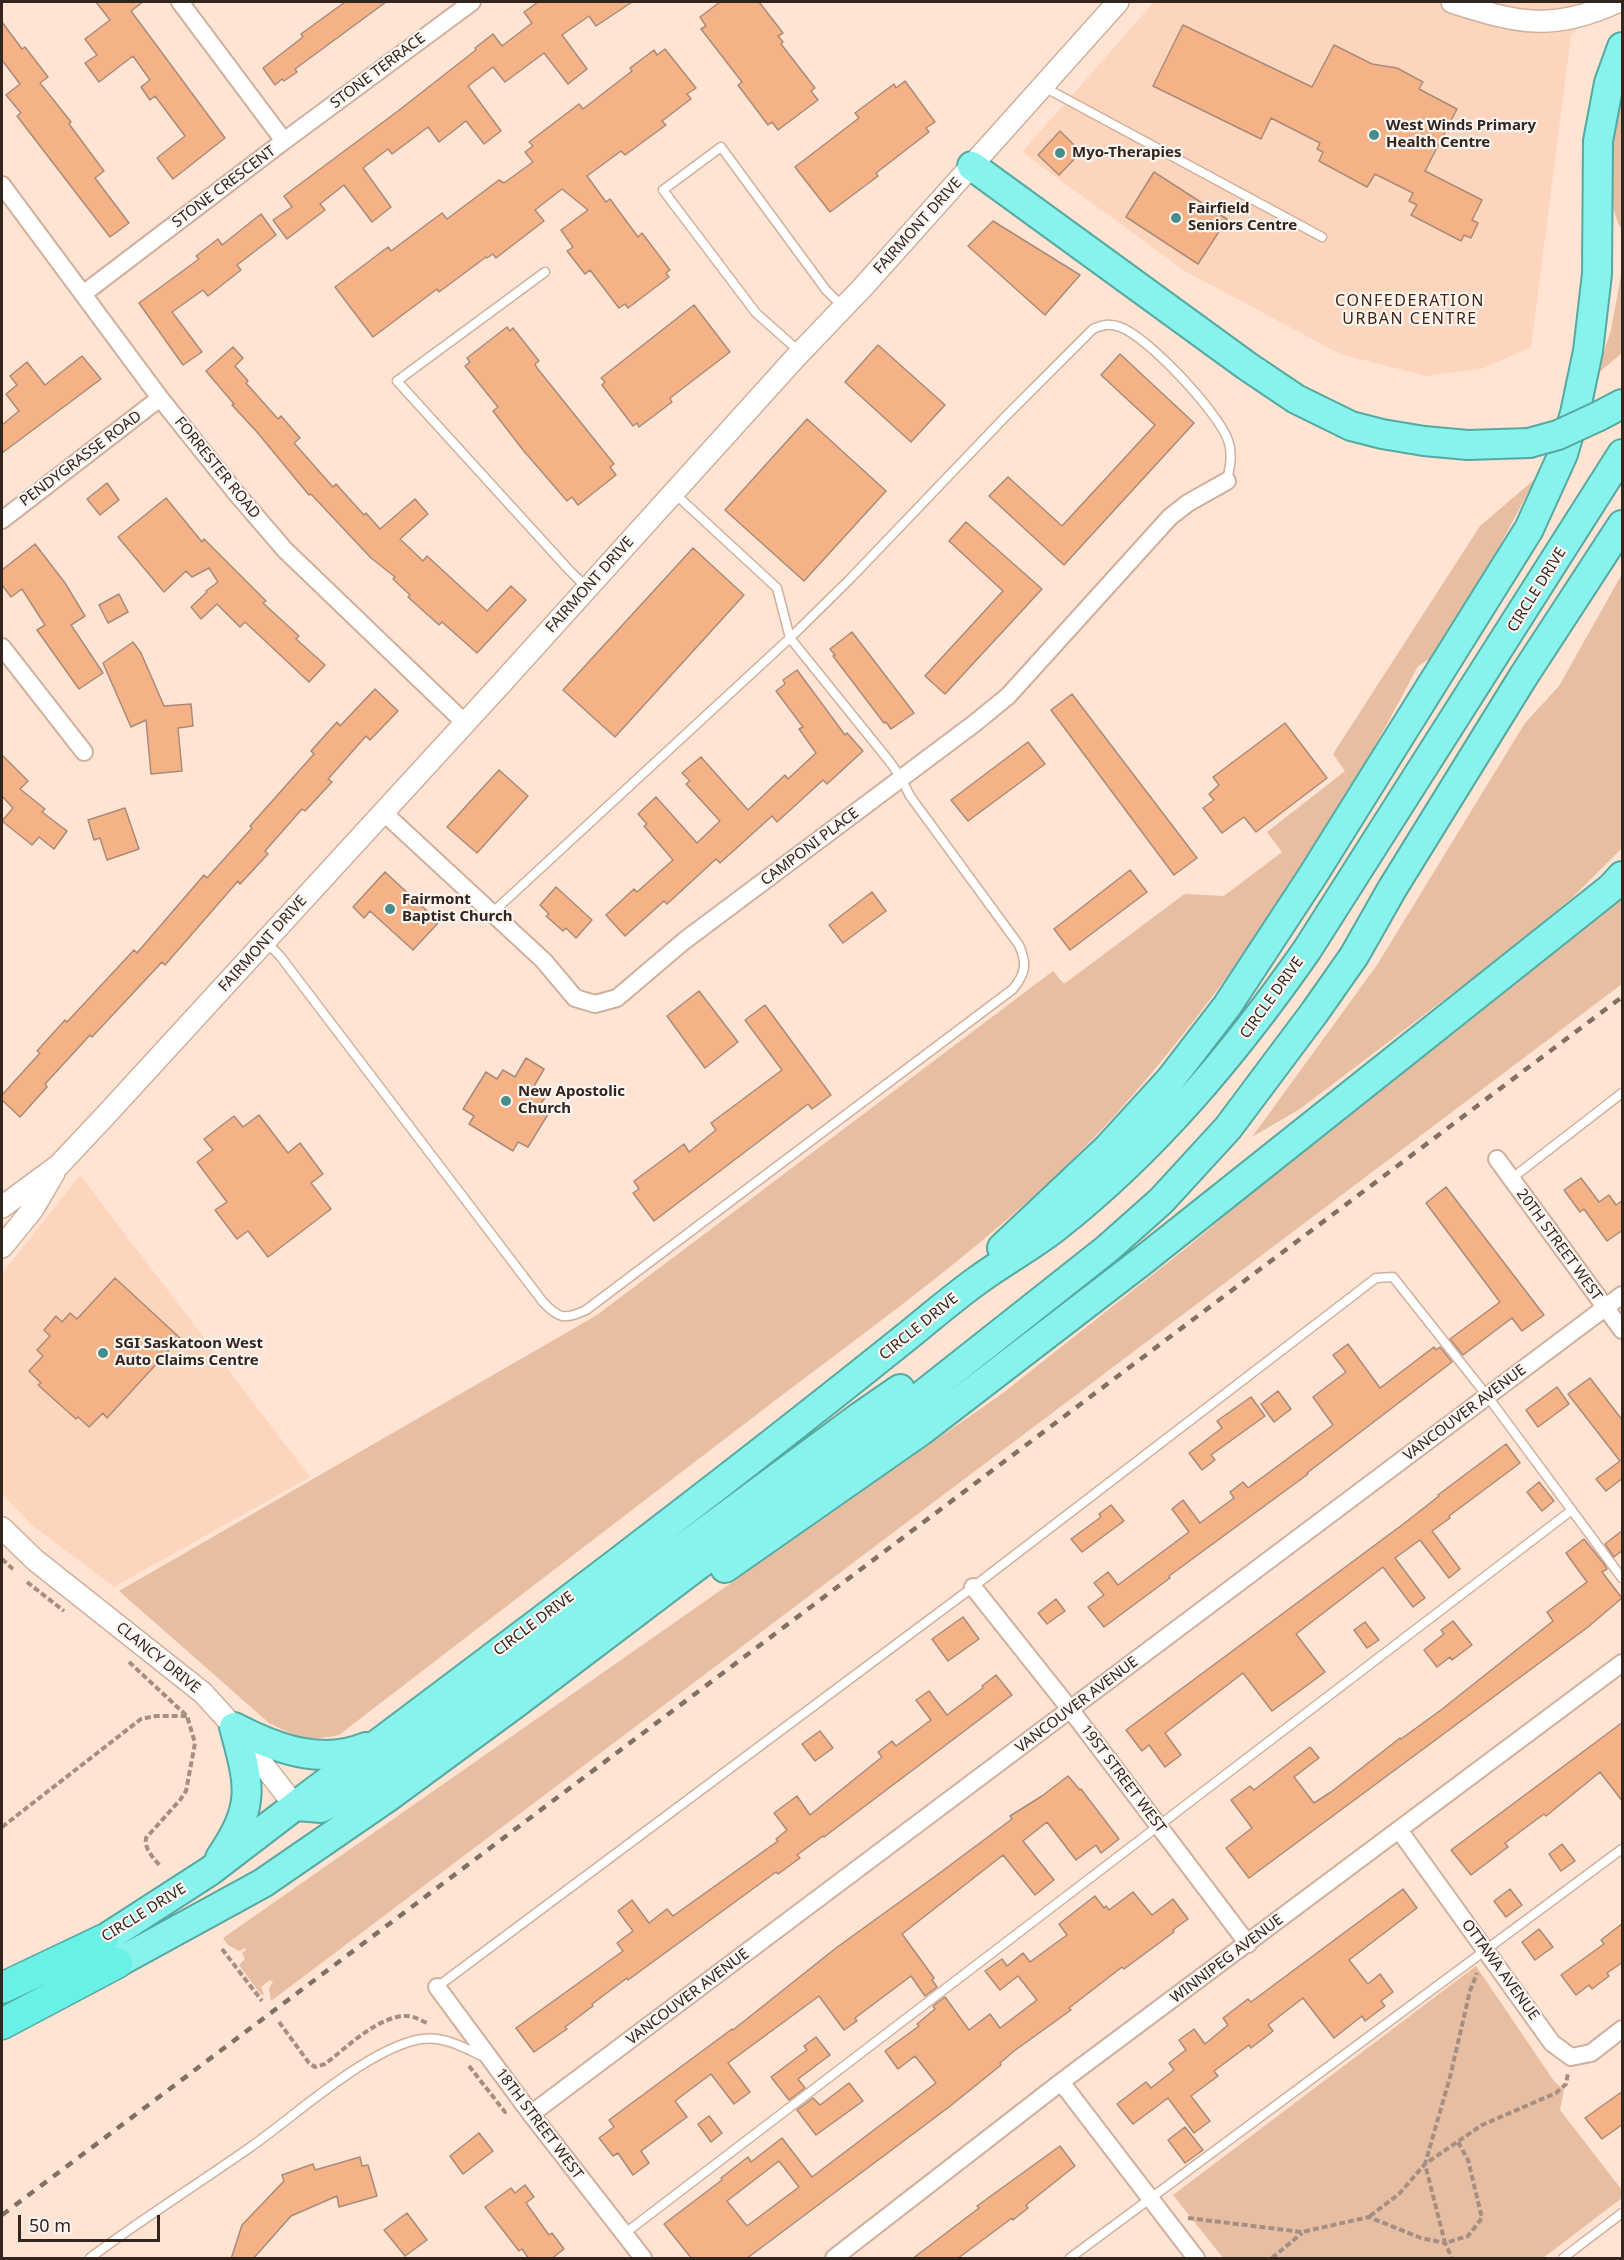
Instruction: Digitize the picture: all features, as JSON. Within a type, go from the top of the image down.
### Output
[{"type":"highway","points":[[977,1280],[1004,1244],[1107,1149],[1170,1080],[1227,1006],[1451,658],[1533,522],[1563,454],[1575,413],[1588,351],[1597,274],[1598,141],[1609,83],[1623,47]]},
{"type":"highway","points":[[972,166],[1247,366],[1296,399],[1350,426],[1424,441],[1468,445],[1529,443],[1558,435],[1611,410]]},
{"type":"highway","name":"CIRCLE DRIVE","points":[[2,2024],[110,1951],[210,1871],[816,1410],[977,1280],[1054,1229],[1101,1189],[1191,1099],[1252,1026],[1347,891],[1623,454]]},
{"type":"highway","name":"CIRCLE DRIVE","points":[[2,1988],[211,1913],[282,1871],[516,1703],[910,1404],[1088,1264],[1161,1201],[1228,1128],[1354,956],[1392,889],[1523,677],[1623,525]]},
{"type":"highway","points":[[516,1703],[653,1618],[921,1431],[1142,1261],[1611,888],[1623,876]]},
{"type":"highway","points":[[110,1951],[166,1919],[276,1847],[290,1831],[295,1806],[321,1808],[354,1792],[858,1418],[1088,1264]]},
{"type":"highway","points":[[234,1727],[262,1742],[298,1753],[331,1755],[354,1752],[384,1739]]},
{"type":"highway","points":[[210,1871],[236,1834],[247,1798],[245,1770],[234,1727]]},
{"type":"street","name":"STONE CRESCENT","points":[[83,294],[284,141],[180,2]]},
{"type":"street","name":"STONE TERRACE","points":[[284,141],[472,2]]},
{"type":"street","points":[[1452,2],[1495,16],[1533,22],[1572,19],[1617,2]]},
{"type":"street","name":"FAIRMONT DRIVE","points":[[2,1207],[59,1165],[266,942],[673,492],[844,308],[1115,4]]},
{"type":"street","name":"FORRESTER ROAD","points":[[2,188],[160,399],[285,550],[465,723]]},
{"type":"street","name":"PENDYGRASSE ROAD","points":[[2,520],[160,399]]},
{"type":"street","name":"CAMPONI PLACE","points":[[383,812],[543,961],[575,998],[595,1004],[617,998],[684,941],[1008,696],[1170,517],[1188,503],[1227,481]]},
{"type":"street","points":[[2,647],[84,752]]},
{"type":"street","name":"20TH STREET WEST","points":[[1497,1159],[1623,1330]]},
{"type":"street","name":"FAIRMONT DRIVE","points":[[2,1247],[33,1209],[59,1165]]},
{"type":"street","name":"VANCOUVER AVENUE","points":[[531,2114],[1623,1295]]},
{"type":"street","name":"CLANCY DRIVE","points":[[2,1528],[35,1560],[203,1694],[234,1727],[295,1806]]},
{"type":"street","name":"19ST STREET WEST","points":[[973,1587],[1070,1709],[1248,1944]]},
{"type":"street","name":"WINNIPEG AVENUE","points":[[834,2259],[1061,2082],[1623,1663]]},
{"type":"street","name":"OTTAWA AVENUE","points":[[1399,1830],[1552,2043],[1571,2057],[1591,2053],[1623,2029]]},
{"type":"street","name":"18TH STREET WEST","points":[[437,1987],[490,2060],[643,2259]]},
{"type":"street","points":[[1061,2082],[1196,2259]]},
{"type":"lane","points":[[1042,86],[1322,237]]},
{"type":"lane","points":[[801,352],[756,313],[663,190],[721,147],[826,290],[844,308]]},
{"type":"lane","points":[[545,272],[397,381],[588,588]]},
{"type":"lane","points":[[492,913],[790,638],[1093,329],[1105,324],[1124,329],[1143,341],[1207,407],[1224,430],[1228,441],[1231,454],[1227,481]]},
{"type":"lane","points":[[266,942],[280,956],[543,1302],[555,1314],[575,1315],[586,1310],[1013,989],[1026,968],[1019,945],[910,796],[901,778],[790,638],[777,588],[673,492]]},
{"type":"lane","points":[[1511,1179],[1623,1093]]},
{"type":"lane","points":[[437,1987],[973,1587],[1376,1278],[1393,1277],[1488,1397],[1623,1578]]},
{"type":"lane","points":[[624,2234],[1160,1827],[1572,1510]]},
{"type":"lane","points":[[1070,2259],[1623,1849]]},
{"type":"lane","points":[[90,2259],[386,2051],[413,2041],[435,2038],[450,2041],[490,2060]]},
{"type":"lane","points":[[1563,2259],[1623,2213]]},
{"type":"path","points":[[2,1559],[65,1612]]},
{"type":"path","points":[[122,1655],[187,1716],[195,1743],[186,1791],[150,1831],[145,1844],[160,1866]]},
{"type":"path","points":[[2,1827],[141,1719],[156,1716],[187,1716]]},
{"type":"path","points":[[222,1949],[262,2001]]},
{"type":"path","points":[[1452,2259],[1444,2243],[1425,2164],[1478,1968],[1471,1960]]},
{"type":"path","points":[[1165,2187],[1187,2218],[1302,2232],[1369,2217],[1399,2194],[1425,2164],[1482,2125],[1556,2093],[1566,2084],[1568,2071]]},
{"type":"path","points":[[1369,2217],[1421,2238],[1444,2243],[1468,2236],[1482,2218],[1468,2160],[1458,2142]]},
{"type":"path","points":[[1272,2259],[1302,2232]]},
{"type":"shaded area","points":[[1154,2],[1607,2],[1571,35],[1531,347],[1484,368],[1427,376],[1340,354],[1185,271],[1022,152]]},
{"type":"shaded area","points":[[1622,83],[1622,231],[1615,215],[1610,178],[1613,138]]},
{"type":"shaded area","points":[[1622,270],[1622,353],[1596,375],[1611,330]]},
{"type":"shaded area","points":[[1535,479],[1496,553],[1448,631],[1430,659],[1418,666],[1323,835],[1251,943],[1213,995],[1132,1096],[1093,1139],[1009,1218],[965,1255],[339,1735],[319,1738],[303,1737],[269,1723],[119,1591],[597,1315],[1053,971],[1064,984],[1183,895],[1224,896],[1282,852],[1267,832],[1345,771],[1333,754],[1480,526]]},
{"type":"shaded area","points":[[1622,574],[1622,848],[1573,897],[1503,955],[1300,1109],[1252,1137],[1377,965],[1525,723],[1559,686]]},
{"type":"shaded area","points":[[1622,895],[1622,984],[271,2001],[269,1988],[273,1982],[270,1980],[261,1987],[264,1994],[261,1995],[239,1965],[245,1959],[242,1953],[246,1950],[245,1948],[239,1951],[228,1945],[223,1938],[1003,1393],[1190,1245],[1327,1130],[1462,1027]]},
{"type":"shaded area","points":[[80,1175],[310,1477],[114,1587],[33,1526],[2,1494],[2,1274]]},
{"type":"shaded area","points":[[1476,1966],[1554,2081],[1564,2090],[1560,2110],[1622,2190],[1622,2198],[1543,2258],[1223,2258],[1173,2195]]},
{"type":"building","points":[[96,2],[143,2],[131,11],[225,138],[173,179],[157,158],[185,136],[155,96],[150,100],[141,87],[150,80],[133,56],[99,82],[85,63],[97,55],[85,39],[110,20]]},
{"type":"building","points":[[345,2],[386,2],[295,69],[297,72],[275,85],[263,68],[303,37],[301,34]]},
{"type":"building","points":[[538,2],[632,2],[596,26],[589,16],[562,35],[587,69],[568,84],[544,53],[505,82],[493,67],[468,86],[501,131],[484,144],[466,121],[439,142],[428,127],[392,154],[388,149],[363,168],[391,207],[372,222],[344,185],[320,204],[325,210],[287,239],[273,220],[292,207],[284,196],[398,111],[493,34],[502,46],[532,23],[524,12]]},
{"type":"building","points":[[720,2],[759,2],[783,33],[778,36],[783,42],[781,44],[815,88],[811,91],[818,100],[778,130],[772,122],[768,125],[738,85],[742,82],[701,29],[706,26],[700,17]]},
{"type":"building","points":[[2,22],[22,49],[25,47],[48,77],[40,83],[71,122],[69,124],[104,171],[95,178],[129,223],[110,237],[17,116],[21,113],[6,95],[20,84],[2,60]]},
{"type":"building","name":"West Winds Primary Health Centre","points":[[1183,25],[1312,87],[1334,45],[1372,64],[1397,68],[1423,82],[1419,89],[1457,109],[1425,171],[1482,200],[1472,220],[1478,223],[1471,238],[1464,235],[1461,241],[1411,215],[1417,205],[1409,201],[1413,193],[1375,174],[1367,187],[1319,161],[1323,152],[1317,149],[1320,143],[1271,118],[1261,139],[1153,86]]},
{"type":"building","points":[[665,49],[696,88],[687,94],[691,99],[662,121],[666,125],[625,155],[621,151],[587,176],[606,202],[610,199],[638,237],[642,233],[670,270],[666,273],[669,277],[628,308],[625,304],[619,308],[590,270],[585,274],[567,251],[573,247],[561,230],[588,210],[562,189],[535,210],[544,221],[496,258],[493,254],[486,257],[439,292],[437,289],[373,337],[335,287],[388,247],[391,251],[442,213],[447,219],[499,180],[504,183],[533,162],[525,152],[533,146],[529,142],[579,104],[583,109],[632,71],[630,68],[654,50],[657,55]]},
{"type":"building","points":[[905,81],[935,122],[926,128],[929,132],[876,173],[878,176],[830,212],[795,167],[859,118],[855,113],[894,84],[896,88]]},
{"type":"building","name":"Myo-Therapies","points":[[1060,131],[1081,152],[1059,175],[1038,155]]},
{"type":"building","name":"Fairfield Seniors Centre","points":[[1154,172],[1227,219],[1198,264],[1126,217]]},
{"type":"building","points":[[261,214],[276,235],[237,265],[241,270],[208,296],[203,290],[172,312],[202,352],[183,365],[139,303],[199,259],[196,256],[218,239],[222,245]]},
{"type":"building","points":[[993,221],[1080,275],[1045,315],[968,246]]},
{"type":"building","points":[[694,305],[730,352],[670,398],[672,402],[639,427],[637,423],[633,426],[602,385],[605,382],[601,378]]},
{"type":"building","points":[[507,327],[510,331],[513,328],[539,361],[535,364],[537,368],[614,464],[610,467],[616,475],[578,505],[572,497],[567,501],[523,450],[493,411],[498,407],[465,366],[470,362],[467,358]]},
{"type":"building","points":[[878,345],[945,405],[911,442],[845,382]]},
{"type":"building","points":[[233,347],[243,358],[235,366],[248,381],[246,383],[278,419],[281,416],[300,438],[294,443],[333,487],[336,484],[380,529],[415,499],[428,514],[400,539],[423,561],[427,556],[487,611],[511,586],[526,600],[477,653],[442,622],[439,625],[408,597],[410,595],[393,579],[395,577],[371,558],[311,494],[309,495],[232,405],[234,404],[206,371]]},
{"type":"building","points":[[1120,354],[1194,423],[1064,565],[989,496],[1008,477],[1062,526],[1155,425],[1101,375]]},
{"type":"building","points":[[82,356],[101,379],[2,453],[2,425],[19,411],[6,394],[17,385],[10,376],[27,362],[45,385]]},
{"type":"building","points":[[807,419],[886,491],[804,581],[725,510]]},
{"type":"building","points":[[107,483],[119,500],[100,515],[87,499]]},
{"type":"building","points":[[166,498],[202,542],[204,539],[266,601],[263,603],[299,636],[296,639],[325,665],[309,682],[245,622],[240,627],[217,604],[201,619],[191,607],[218,582],[209,568],[192,577],[186,571],[164,592],[118,537]]},
{"type":"building","points":[[966,522],[1042,589],[945,694],[925,676],[1003,591],[949,541]]},
{"type":"building","points":[[35,544],[65,583],[85,616],[71,625],[103,673],[79,689],[37,630],[45,625],[22,589],[11,597],[2,585],[2,570]]},
{"type":"building","points":[[693,548],[744,595],[615,737],[563,690]]},
{"type":"building","points":[[119,594],[128,612],[108,623],[99,605]]},
{"type":"building","points":[[852,632],[914,713],[891,729],[886,722],[884,723],[830,649]]},
{"type":"building","points":[[133,642],[141,653],[164,706],[191,704],[193,726],[178,728],[182,771],[151,774],[146,720],[131,727],[103,663]]},
{"type":"building","points":[[797,670],[845,735],[847,733],[863,751],[827,784],[823,780],[777,822],[772,816],[720,863],[716,859],[667,904],[664,901],[625,936],[606,915],[634,889],[637,892],[673,860],[644,826],[647,824],[638,814],[656,797],[697,843],[720,821],[686,784],[690,781],[682,773],[701,757],[748,810],[785,775],[788,779],[816,753],[799,729],[803,727],[776,691],[785,684],[783,680]]},
{"type":"building","points":[[375,689],[398,711],[370,740],[366,736],[328,779],[332,782],[305,811],[302,809],[265,851],[268,854],[240,884],[238,881],[165,965],[162,962],[92,1037],[90,1035],[45,1084],[47,1087],[20,1117],[2,1100],[2,1095],[40,1053],[37,1051],[134,950],[137,953],[204,875],[207,878],[252,828],[250,826],[314,754],[311,751],[337,722],[340,726]]},
{"type":"building","points":[[1072,694],[1197,858],[1174,875],[1051,710]]},
{"type":"building","points":[[1285,723],[1327,778],[1256,832],[1244,817],[1222,833],[1203,808],[1214,800],[1209,794],[1219,785],[1213,777]]},
{"type":"building","points":[[1028,742],[1045,764],[968,821],[951,800]]},
{"type":"building","points":[[2,755],[28,781],[20,789],[45,809],[42,812],[67,831],[54,849],[39,837],[32,845],[2,821],[13,808],[2,796]]},
{"type":"building","points":[[499,770],[528,796],[477,853],[447,827]]},
{"type":"building","points":[[125,808],[139,849],[107,860],[100,838],[94,840],[88,820]]},
{"type":"building","points":[[1130,870],[1147,892],[1070,950],[1054,929]]},
{"type":"building","name":"Fairmont Baptist Church","points":[[385,872],[439,922],[413,950],[370,911],[364,918],[353,907]]},
{"type":"building","points":[[556,887],[592,920],[576,938],[566,928],[563,931],[546,916],[549,914],[540,905]]},
{"type":"building","points":[[872,892],[886,911],[843,943],[829,925]]},
{"type":"building","points":[[699,991],[738,1042],[705,1068],[667,1016]]},
{"type":"building","points":[[765,1005],[831,1095],[812,1109],[808,1104],[654,1221],[633,1193],[639,1189],[634,1181],[684,1144],[689,1152],[716,1130],[711,1123],[782,1070],[745,1020]]},
{"type":"building","name":"New Apostolic Church","points":[[526,1058],[544,1069],[533,1088],[546,1096],[540,1105],[550,1111],[528,1147],[518,1142],[513,1151],[469,1124],[474,1116],[463,1109],[486,1072],[497,1079],[503,1070],[515,1077]]},
{"type":"building","points":[[259,1115],[288,1153],[300,1143],[323,1174],[311,1183],[331,1209],[268,1257],[248,1231],[237,1239],[215,1210],[227,1202],[197,1162],[213,1150],[204,1139],[234,1116],[243,1127]]},
{"type":"building","points":[[1581,1178],[1599,1202],[1609,1195],[1616,1205],[1623,1200],[1623,1230],[1607,1241],[1584,1209],[1580,1212],[1564,1190]]},
{"type":"building","points":[[1446,1187],[1544,1315],[1522,1331],[1512,1318],[1463,1355],[1450,1339],[1500,1302],[1426,1203]]},
{"type":"building","name":"SGI Saskatoon West Auto Claims Centre","points":[[115,1278],[180,1338],[107,1418],[103,1413],[89,1427],[78,1417],[76,1419],[38,1385],[41,1383],[29,1371],[43,1356],[37,1350],[50,1336],[44,1330],[56,1316],[62,1322],[70,1313],[77,1319]]},
{"type":"building","points":[[1348,1344],[1380,1388],[1434,1347],[1436,1350],[1440,1347],[1452,1362],[1308,1474],[1169,1576],[1170,1578],[1104,1627],[1088,1607],[1104,1595],[1094,1583],[1108,1572],[1118,1585],[1189,1532],[1172,1509],[1183,1500],[1200,1523],[1234,1498],[1230,1492],[1243,1482],[1248,1488],[1333,1425],[1313,1397],[1346,1372],[1333,1355]]},
{"type":"building","points":[[1590,1378],[1623,1421],[1623,1478],[1606,1491],[1596,1479],[1620,1461],[1568,1394]]},
{"type":"building","points":[[1557,1387],[1569,1404],[1538,1427],[1526,1410]]},
{"type":"building","points":[[1278,1391],[1291,1409],[1274,1422],[1261,1404]]},
{"type":"building","points":[[1251,1397],[1265,1416],[1211,1455],[1215,1460],[1202,1470],[1189,1453],[1222,1428],[1217,1421]]},
{"type":"building","points":[[1506,1444],[1520,1463],[1432,1531],[1460,1569],[1449,1578],[1420,1540],[1395,1558],[1425,1598],[1413,1607],[1383,1567],[1296,1634],[1325,1672],[1272,1711],[1243,1673],[1165,1733],[1181,1755],[1165,1767],[1149,1745],[1142,1751],[1126,1730],[1406,1522]]},
{"type":"building","points":[[1539,1482],[1554,1501],[1542,1511],[1527,1492]]},
{"type":"building","points":[[1111,1505],[1124,1521],[1082,1552],[1071,1539],[1101,1517],[1099,1514]]},
{"type":"building","points":[[1623,1530],[1623,1550],[1614,1557],[1605,1544]]},
{"type":"building","points":[[1584,1539],[1604,1564],[1607,1569],[1602,1572],[1622,1598],[1588,1627],[1249,1878],[1226,1848],[1252,1828],[1231,1800],[1250,1786],[1254,1790],[1310,1747],[1319,1758],[1294,1777],[1314,1803],[1331,1792],[1400,1738],[1441,1710],[1553,1621],[1547,1612],[1587,1582],[1566,1553]]},
{"type":"building","points":[[1056,1599],[1065,1611],[1047,1624],[1038,1613]]},
{"type":"building","points":[[963,1617],[979,1639],[948,1661],[932,1639]]},
{"type":"building","points":[[1453,1621],[1472,1645],[1452,1660],[1450,1657],[1437,1667],[1424,1650],[1444,1634],[1441,1630]]},
{"type":"building","points":[[1365,1622],[1379,1640],[1367,1648],[1354,1630]]},
{"type":"building","points":[[996,1675],[1012,1695],[797,1855],[800,1858],[778,1874],[776,1872],[592,2004],[593,2006],[565,2027],[567,2029],[534,2052],[516,2028],[623,1951],[617,1943],[633,1931],[618,1911],[632,1900],[649,1923],[667,1909],[673,1916],[778,1841],[776,1839],[787,1830],[774,1813],[797,1796],[810,1815],[882,1757],[878,1752],[892,1741],[896,1746],[931,1720],[916,1700],[929,1691],[947,1715],[983,1688],[982,1686]]},
{"type":"building","points":[[1623,1722],[1623,1802],[1600,1772],[1546,1816],[1544,1814],[1505,1843],[1508,1847],[1471,1875],[1451,1850]]},
{"type":"building","points":[[820,1731],[833,1748],[815,1761],[802,1744]]},
{"type":"building","points":[[1068,1776],[1081,1789],[1119,1839],[1101,1853],[1096,1845],[1076,1860],[1047,1822],[1023,1841],[1054,1880],[1035,1895],[1003,1855],[902,1934],[934,1978],[932,1980],[937,1987],[925,1996],[911,1976],[855,2018],[857,2021],[844,2030],[819,1996],[728,2063],[750,2092],[734,2104],[711,2074],[675,2101],[687,2117],[641,2151],[649,2163],[633,2175],[618,2153],[613,2156],[599,2138],[614,2127],[609,2120],[733,2030],[836,1948],[1012,1819],[1010,1816]]},
{"type":"building","points":[[1562,1844],[1575,1861],[1561,1871],[1549,1854]]},
{"type":"building","points":[[1403,1889],[1417,1908],[1349,1960],[1368,1984],[1380,1974],[1393,1992],[1381,2001],[1385,2006],[1365,2021],[1362,2016],[1334,2038],[1303,1998],[1268,2025],[1273,2031],[1251,2048],[1249,2045],[1214,2071],[1218,2076],[1191,2096],[1210,2121],[1194,2133],[1168,2098],[1133,2124],[1117,2104],[1146,2082],[1151,2088],[1174,2070],[1169,2063],[1186,2050],[1179,2040],[1194,2029],[1205,2044],[1228,2025],[1223,2018],[1248,1999],[1251,2002]]},
{"type":"building","points":[[1510,1889],[1522,1905],[1506,1917],[1494,1901]]},
{"type":"building","points":[[1133,1892],[1152,1915],[1173,1899],[1188,1919],[1173,1930],[1174,1932],[1124,1969],[1122,1967],[1069,2008],[1071,2010],[1014,2051],[1000,2063],[1001,2065],[949,2107],[746,2259],[692,2259],[664,2224],[748,2157],[751,2162],[782,2138],[812,2177],[936,2083],[915,2056],[898,2069],[885,2051],[919,2026],[917,2024],[935,2009],[933,2006],[945,1997],[969,2030],[990,2014],[1000,2028],[1037,2000],[1018,1976],[1000,1990],[985,1971],[1002,1959],[1007,1966],[1023,1953],[1030,1962],[1067,1935],[1059,1924],[1095,1896],[1104,1908],[1106,1906],[1109,1910]],"holes":[[[779,2161],[799,2187],[747,2226],[727,2201]]]},
{"type":"building","points":[[1623,1923],[1623,1962],[1607,1973],[1609,1976],[1592,1989],[1589,1985],[1576,1995],[1561,1975],[1604,1944],[1601,1940]]},
{"type":"building","points":[[1539,1929],[1553,1947],[1535,1960],[1522,1942]]},
{"type":"building","points":[[816,2037],[830,2055],[798,2079],[805,2088],[789,2100],[771,2077],[807,2050],[804,2046]]},
{"type":"building","points":[[849,2083],[863,2101],[816,2135],[797,2110],[813,2098],[820,2105]]},
{"type":"building","points":[[1623,2091],[1623,2124],[1602,2139],[1585,2118]]},
{"type":"building","points":[[709,2116],[722,2133],[711,2142],[698,2124]]},
{"type":"building","points":[[1185,2127],[1203,2150],[1185,2163],[1168,2140]]},
{"type":"building","points":[[479,2133],[493,2151],[463,2174],[450,2156]]},
{"type":"building","points":[[1060,2146],[1075,2166],[1026,2205],[1028,2208],[1013,2220],[1012,2218],[957,2259],[912,2259],[979,2208],[977,2206]]},
{"type":"building","points":[[360,2157],[362,2166],[368,2165],[377,2196],[339,2207],[337,2196],[291,2216],[253,2259],[231,2259],[242,2225],[284,2181],[282,2175],[313,2164],[315,2170]]},
{"type":"building","points":[[525,2185],[534,2197],[526,2203],[549,2235],[552,2233],[564,2249],[551,2259],[529,2259],[522,2249],[519,2251],[485,2207],[511,2188],[515,2193]]},
{"type":"building","points":[[407,2213],[427,2240],[405,2256],[384,2230]]},
{"type":"railway","points":[[2,2215],[1622,997]]},
{"type":"place","name":"West Winds Primary Health Centre","points":[[1374,135]]},
{"type":"place","name":"Myo-Therapies","points":[[1060,153]]},
{"type":"place","name":"Fairfield Seniors Centre","points":[[1176,218]]},
{"type":"place","name":"Fairmont Baptist Church","points":[[390,909]]},
{"type":"place","name":"New Apostolic Church","points":[[506,1101]]},
{"type":"place","name":"SGI Saskatoon West Auto Claims Centre","points":[[103,1353]]},
{"type":"district","name":"CONFEDERATION URBAN CENTRE","points":[[1410,310]]}]
